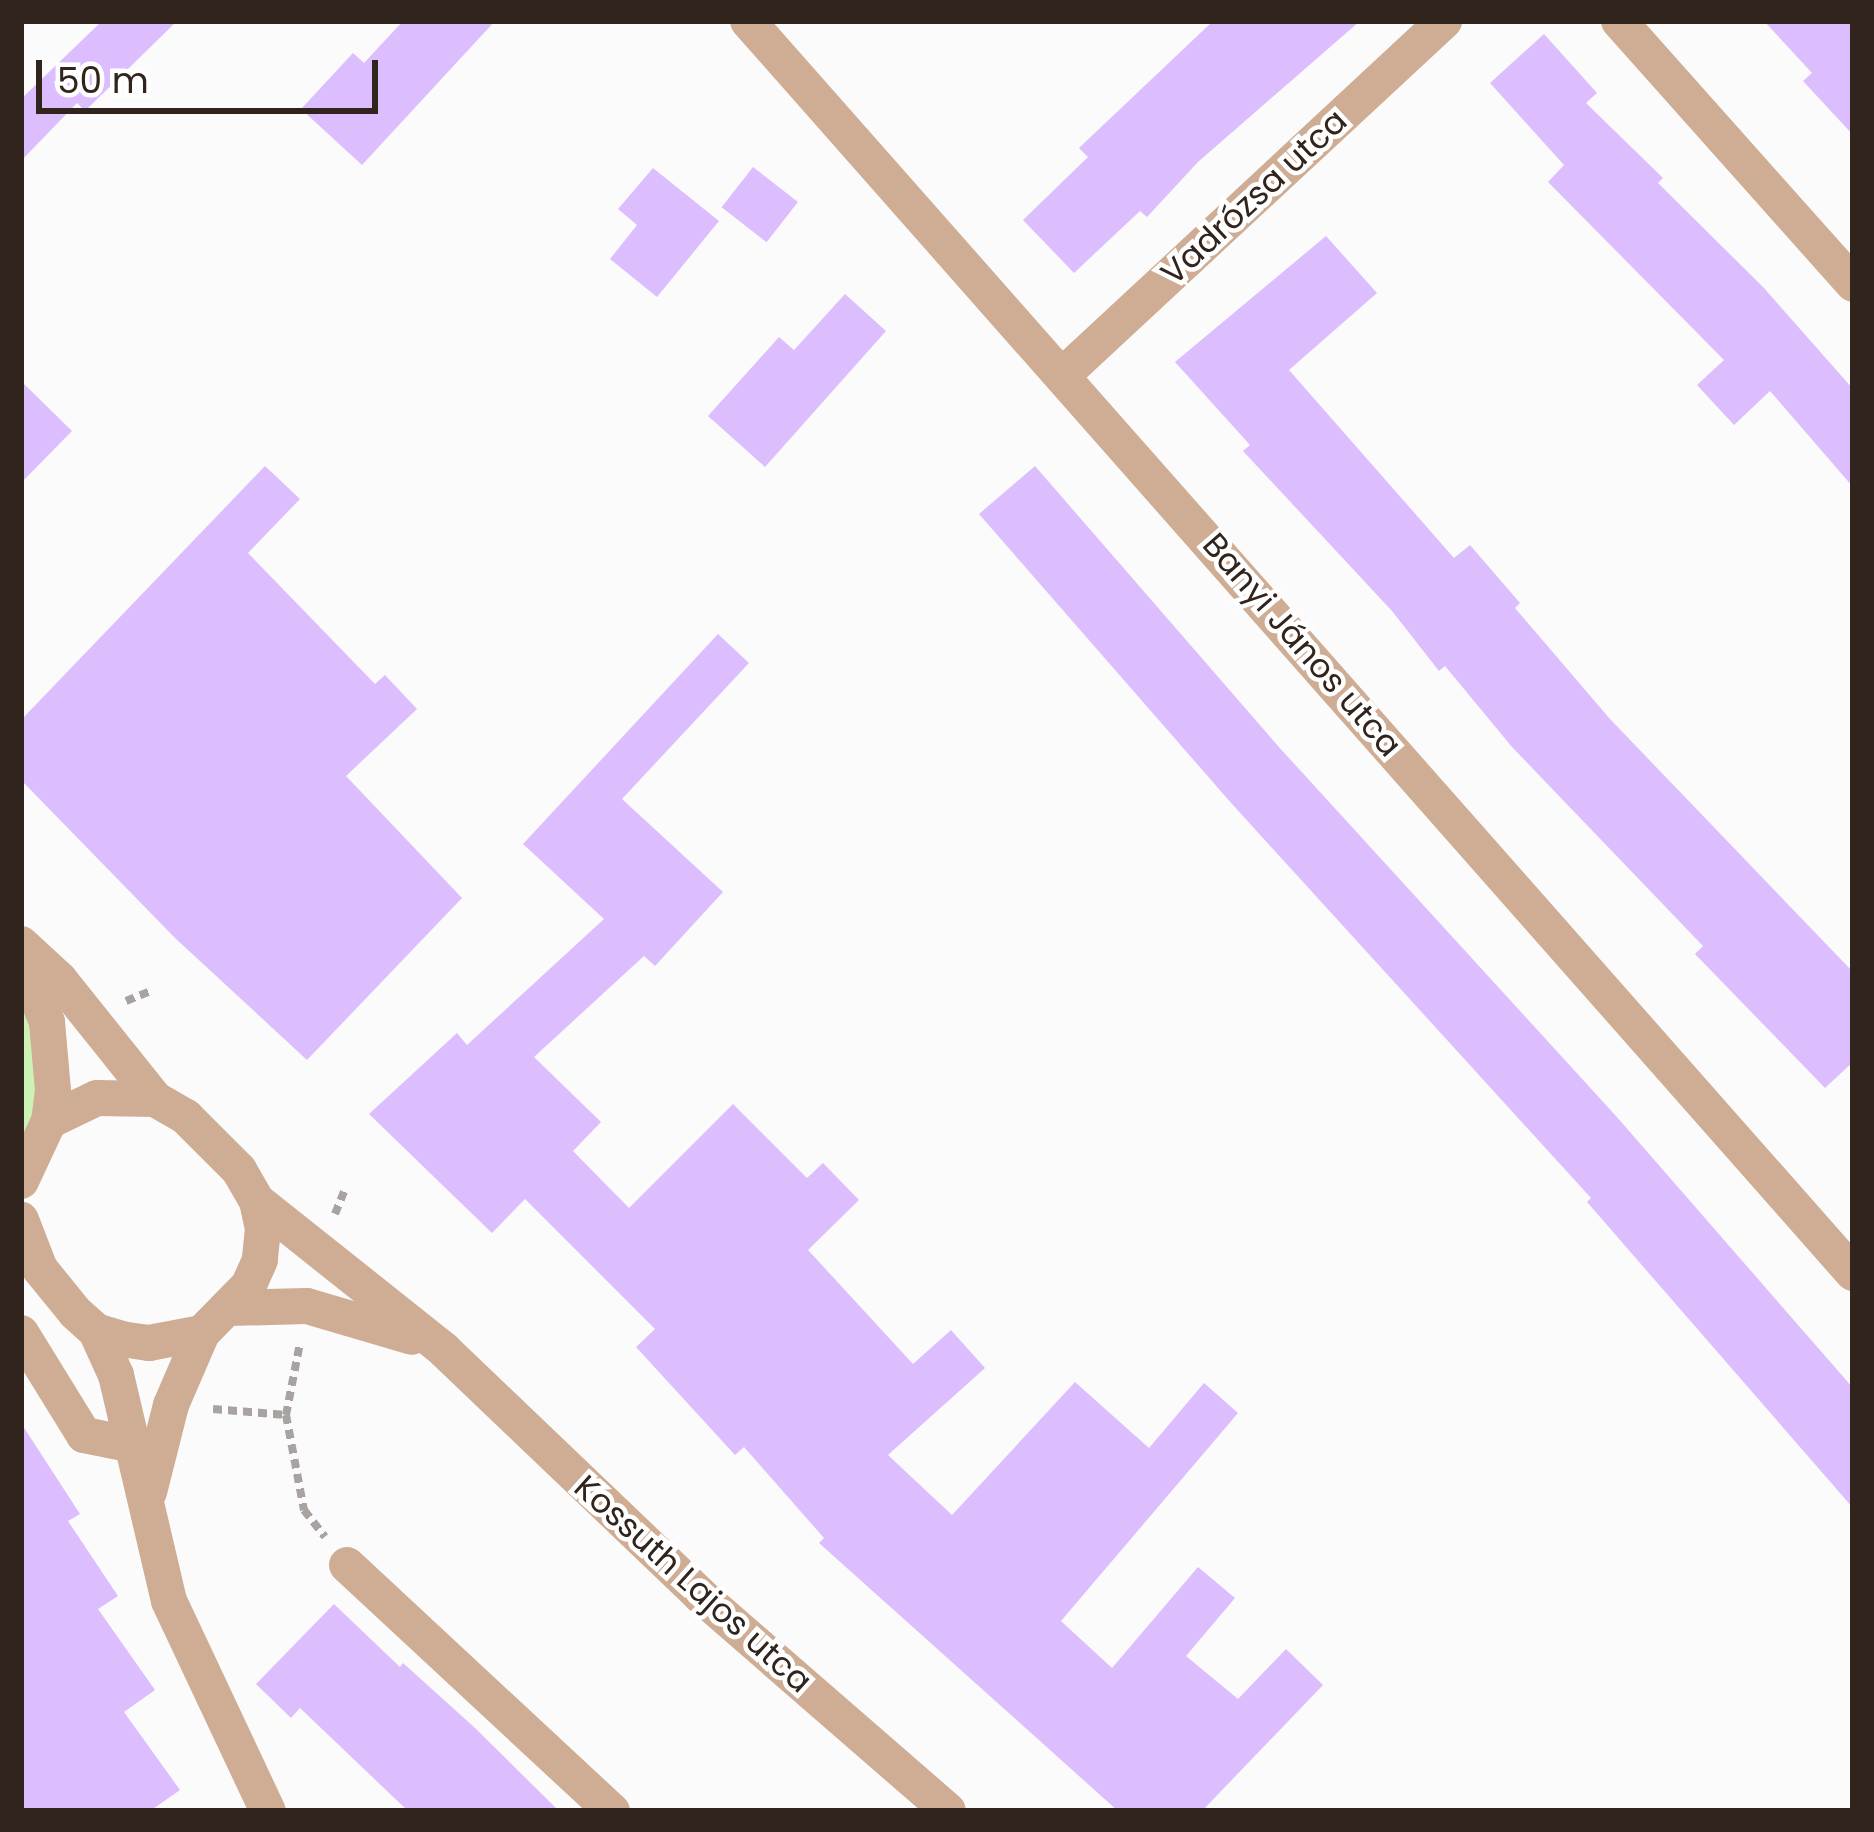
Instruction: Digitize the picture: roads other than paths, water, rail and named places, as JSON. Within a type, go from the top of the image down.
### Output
[{"type":"street","name":"Banyi János utca","points":[[748,21],[1853,1273]]},
{"type":"street","name":"Vadrózsa utca","points":[[1064,374],[1444,21]]},
{"type":"street","points":[[1619,21],[1853,284]]},
{"type":"street","name":"Kossuth Lajos utca","points":[[21,944],[59,979],[154,1100],[212,1139],[256,1202],[444,1350],[684,1580],[948,1811]]},
{"type":"street","points":[[21,958],[46,1022],[53,1090],[21,1181]]},
{"type":"street","points":[[36,1133],[97,1098],[154,1100]]},
{"type":"street","points":[[148,1496],[171,1405],[216,1320],[250,1285],[260,1260],[263,1229],[256,1202]]},
{"type":"street","points":[[23,1237],[57,1291],[96,1331],[116,1375],[169,1601],[268,1811]]},
{"type":"street","name":"Kossuth Lajos utca","points":[[96,1331],[149,1343],[216,1320],[307,1306],[380,1324],[444,1350]]},
{"type":"street","points":[[21,1333],[84,1435],[134,1444]]},
{"type":"street","points":[[347,1565],[613,1811]]}]
